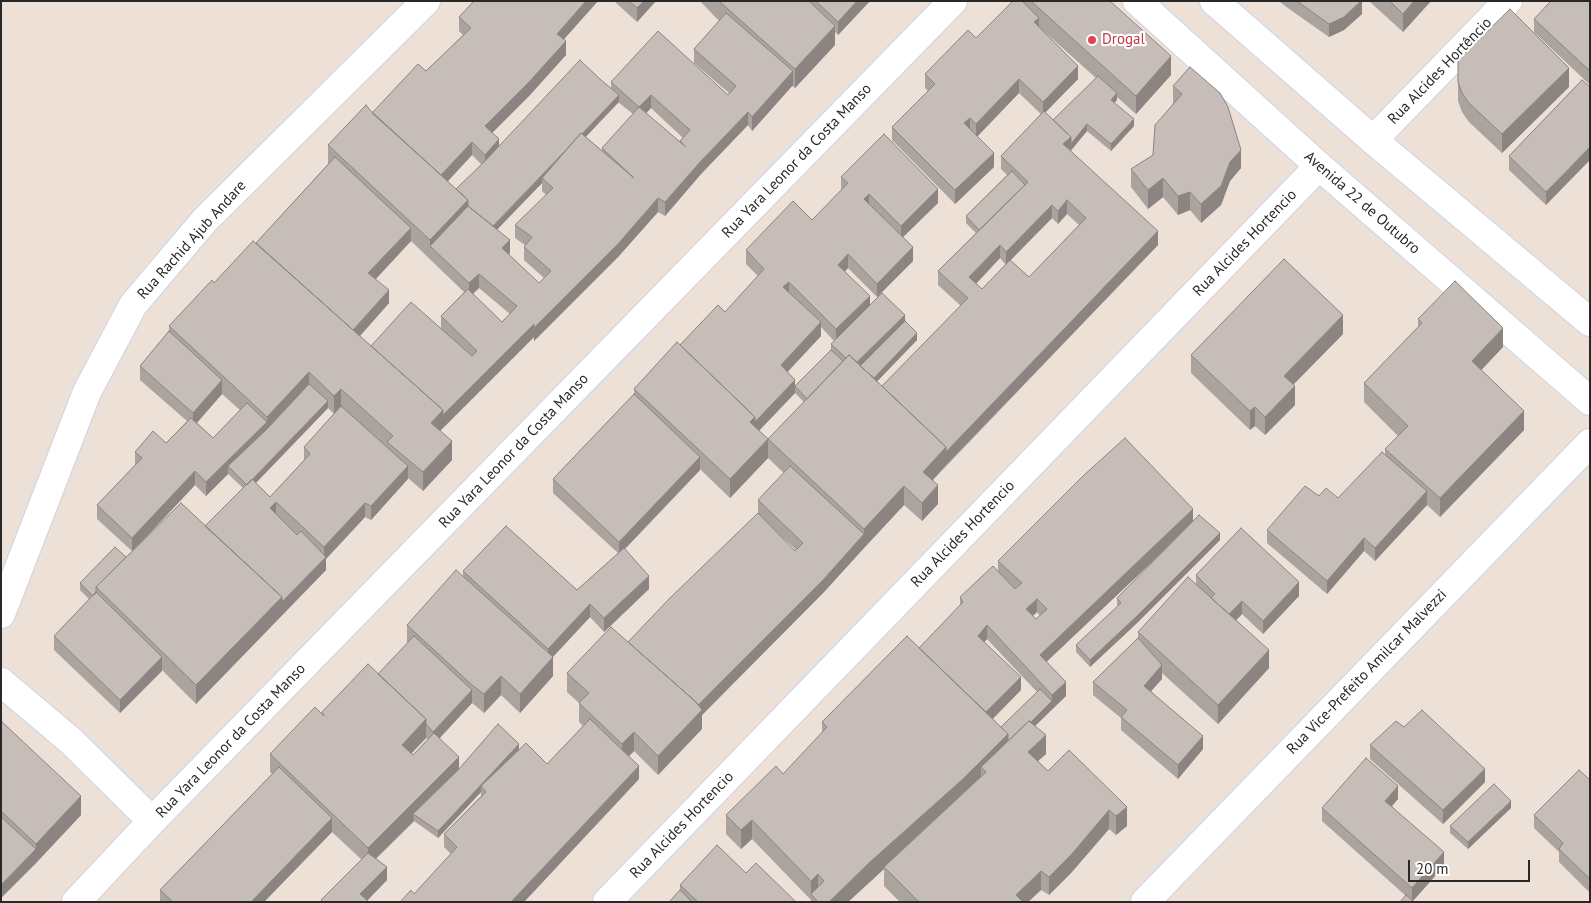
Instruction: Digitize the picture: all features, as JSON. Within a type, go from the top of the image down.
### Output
[{"type":"street","name":"Rua Rachid Ajub Andare","points":[[1,614],[87,392],[133,305],[205,220],[426,1]]},
{"type":"street","name":"Rua Yara Leonor da Costa Manso","points":[[76,902],[152,821],[953,1]]},
{"type":"street","name":"Avenida 22 de Outubro","points":[[1137,1],[1319,166],[1590,401]]},
{"type":"street","points":[[1214,1],[1373,140],[1590,322]]},
{"type":"street","name":"Rua Alcides Hortêncio","points":[[1373,140],[1508,1]]},
{"type":"street","name":"Rua Alcides Hortencio","points":[[607,902],[1319,166]]},
{"type":"street","name":"Rua Vice-Prefeito Amilcar Malvezzi","points":[[1145,902],[1590,443]]},
{"type":"street","points":[[1,682],[71,741],[152,821]]},
{"type":"building","points":[[474,1],[586,1],[557,34],[566,41],[530,81],[485,126],[499,139],[485,155],[472,142],[441,175],[372,113],[418,64],[426,71],[471,28],[459,17]]},
{"type":"building","points":[[629,1],[644,1],[637,8]]},
{"type":"building","points":[[719,1],[809,1],[835,26],[795,69]]},
{"type":"building","points":[[816,1],[857,1],[838,22]]},
{"type":"building","points":[[1013,1],[1022,1],[1039,18],[1034,22],[1078,66],[1043,102],[1019,79],[976,124],[970,118],[964,123],[994,153],[955,190],[892,127],[935,84],[925,74],[968,30],[976,38]]},
{"type":"building","name":"Drogal","points":[[1031,1],[1110,1],[1171,56],[1136,96]]},
{"type":"building","points":[[1297,1],[1361,1],[1344,17],[1329,24]]},
{"type":"building","points":[[1390,1],[1414,1],[1403,14]]},
{"type":"building","points":[[1551,1],[1590,1],[1590,71],[1534,19]]},
{"type":"building","points":[[1510,9],[1569,68],[1502,134],[1469,103],[1462,93],[1458,82],[1458,60]]},
{"type":"building","points":[[726,13],[793,71],[752,117],[748,112],[665,202],[658,198],[618,244],[443,415],[443,410],[371,346],[411,302],[472,356],[477,351],[441,316],[468,289],[502,322],[517,306],[479,274],[469,283],[430,246],[468,206],[510,240],[502,248],[539,283],[551,271],[524,247],[532,237],[515,225],[553,188],[542,178],[581,133],[634,178],[602,148],[639,107],[611,82],[658,31],[728,95],[736,86],[694,49]],"holes":[[[651,95],[690,130],[680,141],[686,147],[639,107]]]},
{"type":"building","points":[[580,60],[619,95],[493,226],[468,206],[468,200],[456,189],[485,161]]},
{"type":"building","points":[[1190,67],[1220,93],[1228,107],[1241,150],[1230,162],[1221,186],[1201,204],[1190,192],[1178,196],[1163,178],[1148,190],[1131,169],[1153,155],[1155,125],[1182,94],[1173,86]]},
{"type":"building","points":[[1098,76],[1117,93],[1111,100],[1134,119],[1111,144],[1087,124],[1071,144],[1071,137],[1053,120]]},
{"type":"building","points":[[1582,80],[1590,87],[1590,147],[1546,192],[1509,156]]},
{"type":"building","points":[[366,105],[468,200],[430,240],[328,145]]},
{"type":"building","points":[[1044,111],[1071,137],[1063,144],[1158,231],[946,452],[946,447],[882,386],[968,298],[938,271],[1028,182],[1001,156]],"holes":[[[1067,200],[1086,218],[1029,277],[1010,260],[982,289],[969,277],[1000,245],[1006,252],[1052,205],[1058,211]]]},
{"type":"building","points":[[884,134],[938,189],[901,226],[869,194],[864,199],[913,247],[877,284],[848,254],[838,265],[870,296],[836,329],[789,282],[783,287],[821,322],[781,365],[795,380],[755,422],[755,417],[680,345],[718,305],[725,312],[764,269],[746,250],[793,201],[812,220],[848,183],[841,177]]},
{"type":"building","points":[[335,157],[411,228],[368,273],[389,290],[353,330],[256,243]]},
{"type":"building","points":[[1012,171],[1025,185],[979,230],[966,216]]},
{"type":"building","points":[[253,241],[443,410],[431,423],[452,441],[423,472],[387,442],[393,436],[341,389],[334,396],[309,372],[267,417],[169,326],[212,280],[214,283]]},
{"type":"building","points":[[1284,259],[1343,315],[1284,376],[1295,386],[1265,417],[1255,407],[1250,411],[1191,355]]},
{"type":"building","points":[[1455,281],[1503,328],[1472,361],[1524,411],[1440,498],[1385,449],[1408,426],[1364,383],[1422,323],[1418,319]]},
{"type":"building","points":[[882,293],[905,315],[857,362],[849,355],[846,358],[831,344]]},
{"type":"building","points":[[905,321],[917,333],[874,378],[860,366]]},
{"type":"building","points":[[169,331],[222,380],[193,413],[140,366]]},
{"type":"building","points":[[677,342],[755,417],[750,422],[768,439],[730,479],[634,389]]},
{"type":"building","points":[[831,350],[843,361],[807,399],[795,386]]},
{"type":"building","points":[[849,355],[946,447],[923,472],[938,485],[922,503],[904,486],[864,529],[768,439]]},
{"type":"building","points":[[309,384],[328,401],[247,485],[228,466],[267,429]]},
{"type":"building","points":[[634,394],[700,457],[619,542],[553,479]]},
{"type":"building","points":[[247,403],[267,422],[206,482],[195,471],[132,538],[97,505],[142,458],[135,452],[153,431],[166,443],[191,418],[213,438]]},
{"type":"building","points":[[341,406],[408,466],[371,506],[365,503],[324,547],[276,502],[270,508],[297,535],[301,531],[326,557],[282,602],[282,597],[205,526],[252,479],[270,497],[310,454],[304,447]]},
{"type":"building","points":[[1125,438],[1193,509],[1040,655],[1066,682],[1052,695],[987,625],[978,636],[1021,677],[986,712],[919,648],[963,602],[960,597],[993,566],[1015,589],[1022,583],[998,561],[1083,476]],"holes":[[[1037,599],[1047,609],[1036,619],[1026,609]]]},
{"type":"building","points":[[1382,452],[1427,491],[1375,548],[1364,538],[1327,581],[1267,530],[1305,486],[1319,496],[1326,488],[1338,498]]},
{"type":"building","points":[[790,466],[864,534],[824,579],[698,705],[628,642],[670,598],[758,513],[795,551],[803,543],[758,500]]},
{"type":"building","points":[[181,503],[282,597],[196,685],[96,587]]},
{"type":"building","points":[[1199,515],[1220,533],[1090,660],[1076,645],[1121,603],[1117,598]]},
{"type":"building","points":[[506,526],[577,590],[624,548],[649,576],[604,618],[590,604],[548,649],[463,571]]},
{"type":"building","points":[[1241,528],[1299,582],[1263,621],[1242,601],[1229,614],[1211,598],[1215,594],[1196,575]]},
{"type":"building","points":[[115,547],[126,557],[96,587],[96,593],[93,596],[80,583]]},
{"type":"building","points":[[456,570],[553,657],[520,694],[501,676],[484,694],[407,625]]},
{"type":"building","points":[[1188,577],[1269,650],[1218,705],[1138,632]]},
{"type":"building","points":[[96,592],[162,657],[120,700],[54,636]]},
{"type":"building","points":[[611,627],[696,702],[702,710],[658,756],[634,732],[622,744],[579,703],[589,693],[567,673]]},
{"type":"building","points":[[414,636],[472,690],[433,732],[426,724],[426,719],[378,674]]},
{"type":"building","points":[[907,636],[1008,734],[963,779],[870,862],[829,902],[818,902],[811,894],[824,881],[818,874],[811,881],[752,820],[741,830],[726,815],[776,766],[783,774],[827,727],[822,722]]},
{"type":"building","points":[[1138,638],[1162,665],[1144,686],[1203,736],[1178,765],[1121,717],[1127,710],[1093,682]]},
{"type":"building","points":[[368,664],[426,719],[402,745],[413,755],[434,733],[459,757],[368,848],[270,754],[315,707],[324,716],[322,712]]},
{"type":"building","points":[[1040,689],[1052,701],[1008,741],[1008,734],[1001,727]]},
{"type":"building","points":[[1422,710],[1485,769],[1443,810],[1370,745],[1396,721],[1404,727]]},
{"type":"building","points":[[590,719],[639,766],[511,902],[400,902],[411,890],[414,894],[457,847],[444,834],[486,792],[481,786],[526,743],[547,764]]},
{"type":"building","points":[[1,721],[81,796],[36,844],[1,811]]},
{"type":"building","points":[[1029,721],[1046,735],[1028,752],[1048,771],[1069,750],[1127,807],[1116,816],[1109,810],[1071,855],[1049,877],[1041,871],[1016,895],[1023,902],[919,902],[884,867],[986,772],[981,767]]},
{"type":"building","points":[[498,724],[519,744],[438,831],[413,814],[459,769]]},
{"type":"building","points":[[1366,758],[1398,786],[1385,801],[1444,852],[1412,888],[1322,808]]},
{"type":"building","points":[[279,767],[332,818],[251,902],[173,902],[160,890]]},
{"type":"building","points":[[1579,770],[1590,780],[1590,879],[1559,849],[1563,843],[1534,815]]},
{"type":"building","points":[[1494,784],[1511,801],[1468,842],[1450,826]]},
{"type":"building","points":[[1,817],[36,849],[1,885]]},
{"type":"building","points":[[717,845],[746,873],[756,863],[796,902],[698,902],[680,885]]},
{"type":"building","points":[[368,853],[387,867],[360,894],[369,902],[323,902],[321,900]]},
{"type":"building","points":[[680,890],[692,902],[669,902]]},
{"type":"building","points":[[1406,895],[1414,902],[1400,902]]},
{"type":"place","name":"Drogal","points":[[1092,40]]}]
